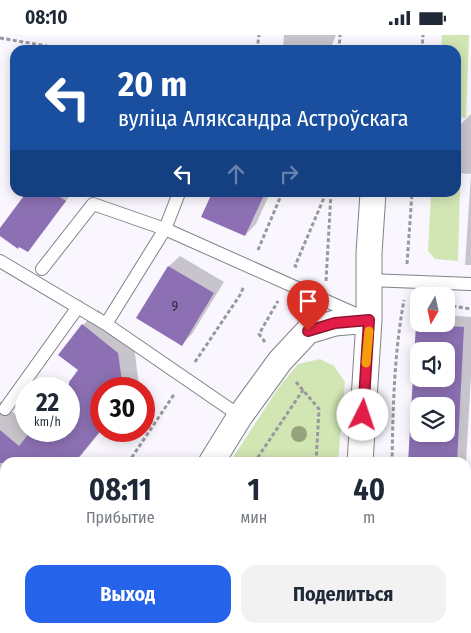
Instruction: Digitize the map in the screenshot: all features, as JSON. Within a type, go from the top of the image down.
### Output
[{"type":"street","points":[[360,457],[369,320],[373,197]]},
{"type":"street","points":[[215,457],[240,416],[280,361],[308,331],[335,323],[369,320]]},
{"type":"lane","points":[[106,324],[165,229],[177,197]]},
{"type":"lane","points":[[42,269],[93,204],[165,229],[369,320]]},
{"type":"lane","points":[[0,261],[106,324],[240,416]]},
{"type":"lane","points":[[369,280],[471,284]]},
{"type":"lane","points":[[5,409],[78,307]]},
{"type":"path","points":[[0,38],[41,45]]},
{"type":"path","points":[[132,457],[240,295],[280,197]]},
{"type":"path","points":[[303,270],[295,266],[324,197]]},
{"type":"path","points":[[318,278],[326,282],[331,197]]},
{"type":"path","points":[[392,457],[395,370],[406,282],[412,197]]},
{"type":"path","points":[[270,349],[259,334],[279,300]]},
{"type":"path","points":[[455,306],[471,309]]},
{"type":"path","points":[[290,375],[319,409],[316,457]]},
{"type":"path","points":[[258,457],[303,390]]},
{"type":"green space","points":[[442,35],[469,35],[466,118],[461,118],[461,45],[441,45]]},
{"type":"green space","points":[[431,197],[460,197],[458,261],[435,259],[428,251]]},
{"type":"green space","points":[[320,359],[334,366],[345,382],[338,457],[233,457],[279,387],[298,364]]},
{"type":"building","points":[[23,197],[60,197],[66,201],[28,252],[19,247],[18,249],[0,236],[0,228]]},
{"type":"building","points":[[210,197],[263,197],[245,236],[201,217]]},
{"type":"building","points":[[168,266],[214,293],[182,346],[136,318]]},
{"type":"building","points":[[82,324],[118,353],[121,377],[90,377],[91,442],[79,457],[0,457],[0,430],[19,446],[22,442],[80,442],[80,377],[73,377],[78,370],[58,355]]},
{"type":"building","points":[[455,326],[464,327],[457,457],[408,457],[410,428],[410,442],[455,442],[455,397],[412,397],[412,387],[455,387],[455,342],[415,342],[415,333],[455,333]]},
{"type":"slow traffic","points":[[366,363],[369,331]]},
{"type":"route","points":[[308,331],[335,323],[369,320],[363,415]]}]
